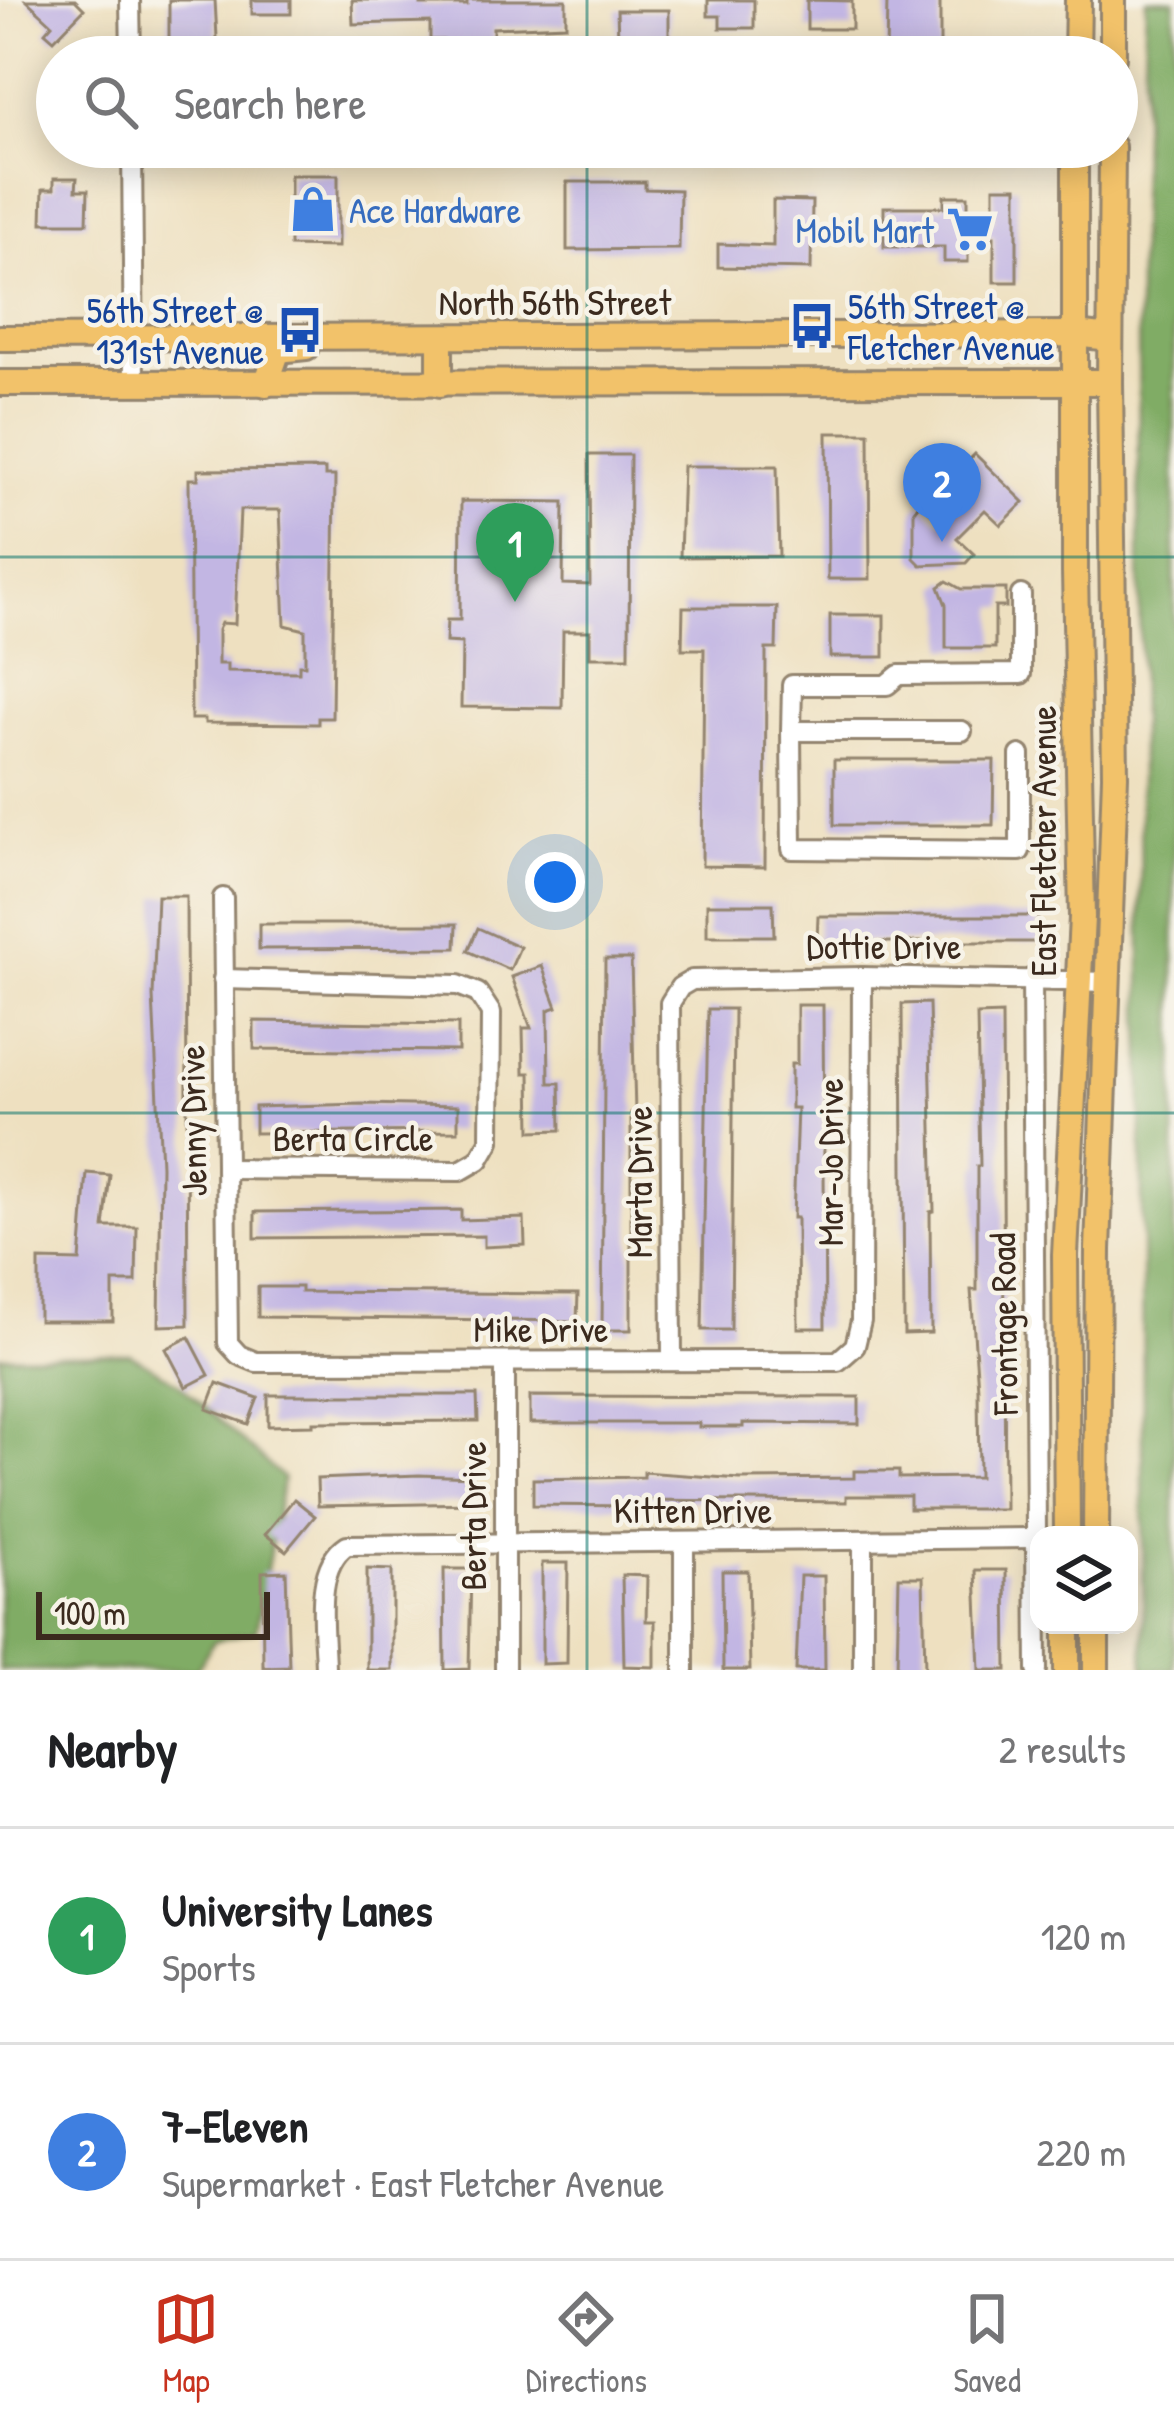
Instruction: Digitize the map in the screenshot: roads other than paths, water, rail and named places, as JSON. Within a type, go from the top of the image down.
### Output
[{"type":"main road","points":[[1077,36],[1078,0]]},
{"type":"main road","points":[[1113,0],[1113,36]]},
{"type":"main road","name":"East Fletcher Avenue","points":[[1067,1526],[1065,1255],[1082,800],[1075,168]]},
{"type":"main road","name":"East Fletcher Avenue","points":[[1096,1526],[1098,1250],[1115,776],[1112,168]]},
{"type":"main road","name":"North 56th Street","points":[[0,338],[1075,334],[1110,338]]},
{"type":"main road","points":[[440,337],[440,384]]},
{"type":"main road","points":[[266,384],[275,355],[283,347],[350,346],[373,339]]},
{"type":"main road","points":[[0,383],[1110,382]]},
{"type":"main road","points":[[1067,1634],[1067,1670]]},
{"type":"main road","points":[[1096,1634],[1096,1670]]},
{"type":"street","points":[[130,0],[131,36]]},
{"type":"street","points":[[132,168],[134,382]]},
{"type":"street","points":[[1020,755],[1020,851],[792,849],[792,685],[887,686],[899,676],[1022,674],[1021,595]]},
{"type":"street","points":[[790,731],[962,731]]},
{"type":"street","name":"Jenny Drive","points":[[223,898],[228,1343]]},
{"type":"street","name":"Dottie Drive","points":[[670,1003],[680,987],[692,980],[862,977],[1109,982]]},
{"type":"street","name":"Mar-Jo Drive","points":[[855,1346],[861,1322],[862,977]]},
{"type":"street","name":"Frontage Road","points":[[1032,978],[1038,1526]]},
{"type":"street","name":"Berta Circle","points":[[223,979],[458,985],[478,993],[491,1013],[490,1141],[479,1160],[460,1171],[226,1169]]},
{"type":"street","name":"Marta Drive","points":[[670,1003],[672,1361]]},
{"type":"street","name":"Mike Drive","points":[[228,1343],[239,1355],[256,1362],[838,1361],[855,1346]]},
{"type":"street","name":"Berta Drive","points":[[505,1362],[505,1670]]},
{"type":"street","name":"Kitten Drive","points":[[325,1670],[326,1572],[334,1553],[346,1544],[1030,1538]]},
{"type":"street","points":[[863,1541],[863,1670]]},
{"type":"street","points":[[683,1543],[684,1670]]},
{"type":"street","name":"Frontage Road","points":[[1037,1634],[1037,1670]]},
{"type":"place","name":"Ace Hardware","points":[[313,209]]},
{"type":"place","name":"Mobil Mart","points":[[970,229]]},
{"type":"place","name":"56th Street @ Fletcher Avenue","points":[[812,326]]},
{"type":"place","name":"56th Street @ 131st Avenue","points":[[300,330]]},
{"type":"place","name":"7-Eleven","points":[[942,542]]},
{"type":"place","name":"University Lanes","points":[[515,602]]}]
